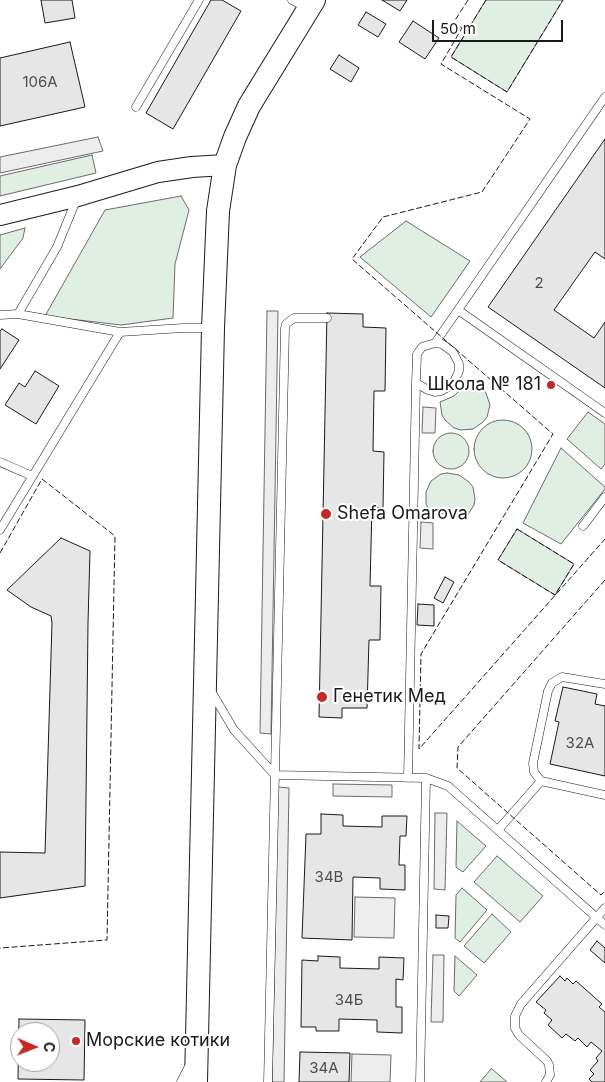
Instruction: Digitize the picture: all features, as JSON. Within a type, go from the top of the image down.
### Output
[{"type":"main road","points":[[196,1082],[217,219],[226,165],[235,137],[249,106],[305,3]]},
{"type":"street","points":[[0,215],[78,196],[158,172],[226,165]]},
{"type":"lane","points":[[136,107],[199,0]]},
{"type":"lane","points":[[435,343],[605,98]]},
{"type":"lane","points":[[18,314],[57,247],[78,196]]},
{"type":"lane","points":[[458,310],[605,413]]},
{"type":"lane","points":[[0,315],[18,314],[120,332],[213,328]]},
{"type":"lane","points":[[268,1082],[285,328],[289,321],[294,318],[327,318]]},
{"type":"lane","points":[[0,530],[120,332]]},
{"type":"lane","points":[[408,778],[416,383],[419,350],[422,347],[435,343],[448,347],[457,358],[459,367],[457,378],[448,388],[434,392],[416,383]]},
{"type":"lane","points":[[0,462],[32,476]]},
{"type":"lane","points":[[583,526],[605,497]]},
{"type":"lane","points":[[605,684],[568,677],[556,679],[552,683],[548,691],[533,763],[534,772],[541,781],[605,795]]},
{"type":"lane","points":[[205,680],[234,730],[275,775],[426,778],[448,786],[605,925]]},
{"type":"lane","points":[[420,1082],[426,778]]},
{"type":"lane","points":[[498,830],[541,781]]},
{"type":"lane","points":[[546,1082],[550,1075],[547,1061],[519,1035],[515,1028],[517,1008],[605,908]]},
{"type":"lane","points":[[181,1082],[196,1051]]},
{"type":"green space","points":[[486,0],[563,0],[507,92],[451,57]]},
{"type":"green space","points":[[92,155],[96,173],[0,196],[0,176]]},
{"type":"green space","points":[[181,196],[189,210],[175,264],[173,318],[121,325],[45,316],[105,210]]},
{"type":"green space","points":[[406,221],[470,261],[431,317],[360,257]]},
{"type":"green space","points":[[25,228],[23,238],[0,269],[0,235]]},
{"type":"green space","points":[[466,380],[472,381],[483,388],[490,405],[487,417],[483,422],[473,429],[461,430],[454,428],[445,420],[442,415],[440,402],[454,396]]},
{"type":"green space","points":[[588,412],[605,424],[605,464],[601,469],[567,439]]},
{"type":"green space","points":[[503,420],[514,422],[527,433],[532,449],[530,460],[519,473],[503,478],[492,476],[479,465],[474,449],[476,438],[487,425]]},
{"type":"green space","points":[[451,433],[458,434],[464,438],[468,444],[468,458],[464,464],[458,468],[451,469],[444,468],[438,464],[434,458],[433,451],[434,444],[438,438],[444,434]]},
{"type":"green space","points":[[561,448],[605,489],[561,544],[523,523]]},
{"type":"green space","points":[[441,474],[459,475],[473,487],[474,505],[467,516],[462,519],[448,513],[432,515],[426,504],[426,492],[431,481]]},
{"type":"green space","points":[[517,529],[574,564],[555,595],[498,560]]},
{"type":"green space","points":[[457,821],[486,846],[463,872],[456,867]]},
{"type":"green space","points":[[497,856],[543,896],[520,922],[474,882]]},
{"type":"green space","points":[[462,888],[487,910],[460,942],[455,938],[456,895]]},
{"type":"green space","points":[[492,914],[511,932],[484,963],[464,946]]},
{"type":"green space","points":[[455,956],[477,975],[459,996],[454,991]]},
{"type":"green space","points":[[492,1069],[507,1082],[480,1082]]},
{"type":"shaded area","points":[[98,137],[103,151],[0,173],[0,157]]},
{"type":"shaded area","points":[[267,311],[278,311],[271,734],[260,733]]},
{"type":"shaded area","points":[[423,407],[436,408],[435,433],[422,433]]},
{"type":"shaded area","points":[[421,522],[433,523],[433,549],[420,548]]},
{"type":"shaded area","points":[[333,784],[392,785],[392,797],[333,796]]},
{"type":"shaded area","points":[[278,787],[289,788],[284,1082],[272,1082]]},
{"type":"shaded area","points":[[435,813],[447,813],[445,890],[434,889]]},
{"type":"shaded area","points":[[355,897],[395,898],[394,938],[354,937]]},
{"type":"shaded area","points":[[433,955],[444,955],[443,1022],[431,1022]]},
{"type":"shaded area","points":[[352,1054],[391,1055],[390,1082],[351,1082]]},
{"type":"building","points":[[41,0],[72,0],[75,18],[45,23]]},
{"type":"building","points":[[211,0],[222,0],[241,11],[173,129],[146,113]]},
{"type":"building","points":[[382,0],[407,0],[400,11]]},
{"type":"building","points":[[366,12],[386,24],[378,37],[358,25]]},
{"type":"building","points":[[413,21],[439,38],[425,59],[399,42]]},
{"type":"building","points":[[70,42],[85,107],[0,126],[0,58]]},
{"type":"building","points":[[339,55],[359,68],[351,82],[330,69]]},
{"type":"building","points":[[605,139],[605,259],[595,252],[554,310],[594,338],[605,322],[605,388],[488,307]]},
{"type":"building","points":[[327,313],[363,314],[363,327],[386,328],[385,391],[374,391],[373,451],[384,452],[383,508],[372,507],[370,586],[381,586],[380,640],[369,640],[367,708],[342,708],[342,718],[319,717]]},
{"type":"building","points":[[2,329],[19,340],[0,369],[0,331]]},
{"type":"building","points":[[35,371],[59,386],[36,424],[5,405],[19,383],[25,387]]},
{"type":"building","points":[[61,538],[90,551],[85,886],[0,898],[0,852],[45,853],[52,623],[51,616],[31,607],[7,590]]},
{"type":"building","points":[[445,577],[454,582],[443,603],[434,598]]},
{"type":"building","points":[[418,604],[434,605],[434,626],[417,625]]},
{"type":"building","points":[[563,687],[597,694],[595,704],[605,706],[605,776],[550,764],[559,722],[555,721]]},
{"type":"building","points":[[321,814],[343,815],[343,826],[382,827],[382,816],[407,816],[406,836],[400,836],[399,865],[405,865],[405,890],[380,889],[380,878],[353,877],[352,940],[302,938],[306,834],[321,834]]},
{"type":"building","points":[[436,915],[449,916],[448,928],[436,928]]},
{"type":"building","points":[[597,941],[605,948],[605,963],[590,950]]},
{"type":"building","points":[[318,956],[340,957],[340,968],[379,969],[379,957],[404,958],[403,980],[396,979],[396,1007],[402,1007],[402,1033],[377,1032],[377,1020],[339,1019],[339,1031],[316,1031],[316,1027],[301,1027],[302,960],[318,961]]},
{"type":"building","points":[[560,976],[565,981],[567,978],[573,984],[576,981],[602,1004],[599,1007],[605,1012],[605,1082],[592,1082],[589,1079],[594,1074],[590,1070],[598,1061],[596,1058],[602,1051],[591,1042],[587,1047],[578,1038],[575,1041],[566,1034],[562,1038],[548,1025],[552,1020],[544,1013],[546,1010],[536,1002]]},
{"type":"building","points":[[19,1019],[85,1020],[84,1080],[18,1079],[18,1072],[60,1072],[60,1022],[19,1022]]},
{"type":"building","points":[[300,1052],[350,1053],[349,1082],[299,1082]]},
{"type":"fence","points":[[468,0],[454,22],[462,28],[441,64],[530,119],[482,192],[383,217],[352,259],[553,434],[421,654],[419,749],[605,539]]},
{"type":"fence","points":[[486,0],[451,57],[507,92],[563,0]]},
{"type":"fence","points":[[0,553],[42,479],[115,536],[107,940],[0,948]]},
{"type":"fence","points":[[517,529],[574,564],[555,595],[498,560],[517,529]]},
{"type":"fence","points":[[605,580],[458,747],[457,768],[601,895],[605,891]]},
{"type":"place","name":"Школа № 181","points":[[551,385]]},
{"type":"place","name":"Shefa Omarova","points":[[326,514]]},
{"type":"place","name":"Генетик Мед","points":[[322,697]]},
{"type":"place","name":"Морские котики","points":[[76,1041]]}]
